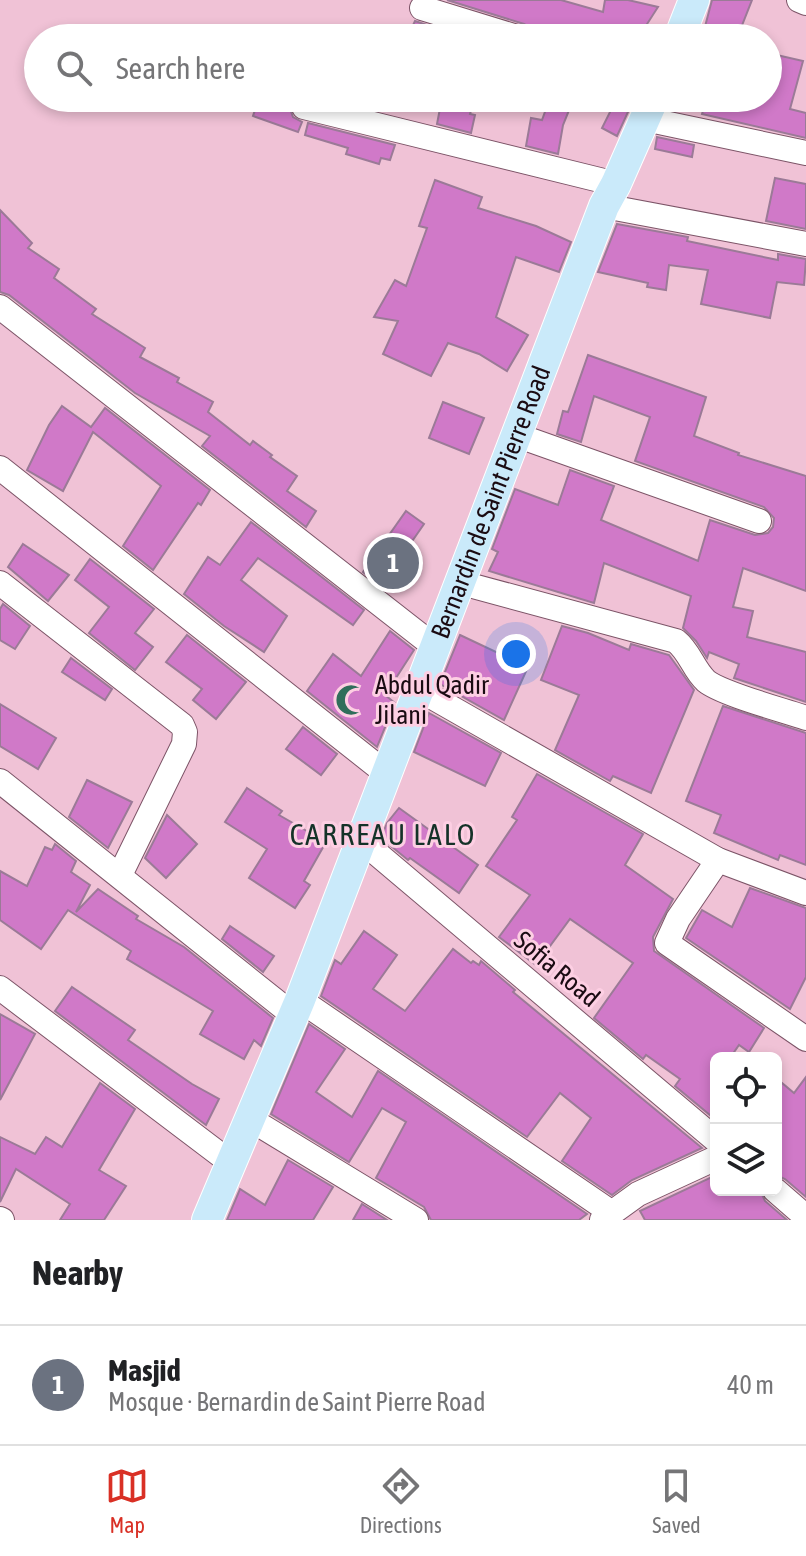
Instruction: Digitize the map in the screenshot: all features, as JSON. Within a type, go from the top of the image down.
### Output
[{"type":"main road","points":[[685,24],[694,0]]},
{"type":"main road","name":"Bernardin de Saint Pierre Road","points":[[207,1220],[297,1007],[420,690],[458,582],[610,195],[648,112]]},
{"type":"street","points":[[799,0],[806,3]]},
{"type":"street","points":[[422,8],[474,24]]},
{"type":"street","points":[[321,112],[610,195],[806,244]]},
{"type":"street","points":[[664,112],[806,153]]},
{"type":"street","points":[[0,307],[435,647]]},
{"type":"street","points":[[516,435],[759,521]]},
{"type":"street","points":[[0,468],[387,774]]},
{"type":"street","points":[[458,582],[676,641],[687,651],[699,672],[716,687],[806,718]]},
{"type":"street","points":[[0,583],[182,725],[185,732],[184,744],[120,875]]},
{"type":"street","points":[[420,690],[718,860],[806,893]]},
{"type":"street","points":[[0,781],[297,1007],[607,1216],[638,1194],[710,1161]]},
{"type":"street","name":"Sofia Road","points":[[362,841],[710,1135]]},
{"type":"street","points":[[718,860],[678,919],[667,943],[806,1039]]},
{"type":"street","points":[[0,988],[231,1163]]},
{"type":"street","points":[[250,1119],[416,1220]]},
{"type":"street","points":[[782,1196],[806,1217]]},
{"type":"building","points":[[447,0],[561,0],[603,12],[605,0],[628,0],[658,7],[647,24],[524,24]]},
{"type":"building","points":[[712,0],[752,0],[743,24],[706,24]]},
{"type":"building","points":[[782,56],[803,61],[790,109],[806,113],[806,138],[702,114],[782,112]]},
{"type":"building","points":[[254,112],[291,112],[293,117],[302,122],[298,132],[253,116]]},
{"type":"building","points":[[439,112],[471,112],[475,115],[471,133],[437,124]]},
{"type":"building","points":[[545,112],[568,112],[558,154],[526,146],[531,118],[542,120]]},
{"type":"building","points":[[610,112],[628,112],[617,136],[602,128]]},
{"type":"building","points":[[308,123],[395,145],[390,160],[381,158],[379,164],[346,154],[348,148],[305,135]]},
{"type":"building","points":[[657,137],[694,145],[692,157],[655,149]]},
{"type":"building","points":[[775,178],[806,184],[806,229],[766,221]]},
{"type":"building","points":[[435,180],[482,197],[478,208],[536,226],[571,242],[559,272],[516,257],[496,317],[528,335],[507,371],[479,354],[448,343],[431,376],[383,354],[398,321],[374,317],[395,280],[406,286],[427,228],[419,226]]},
{"type":"building","points":[[0,210],[32,243],[28,248],[59,269],[54,278],[96,309],[92,314],[145,348],[140,357],[179,378],[177,382],[213,402],[208,412],[250,445],[253,441],[297,476],[287,491],[316,511],[306,527],[202,446],[210,436],[135,393],[9,295],[0,292]]},
{"type":"building","points":[[617,224],[688,237],[687,241],[778,260],[778,254],[806,259],[804,285],[777,282],[770,318],[701,304],[708,270],[669,265],[666,290],[598,272]]},
{"type":"building","points":[[588,355],[706,397],[694,436],[738,455],[806,476],[806,591],[743,568],[733,607],[753,611],[747,637],[806,652],[806,702],[734,678],[739,664],[709,652],[707,658],[683,628],[691,596],[604,563],[594,603],[489,571],[498,552],[492,549],[515,489],[558,505],[570,470],[614,486],[601,520],[698,561],[710,520],[755,535],[768,533],[773,527],[774,518],[764,507],[635,461],[650,417],[594,396],[581,442],[557,434],[563,411],[568,412]]},
{"type":"building","points":[[443,402],[484,418],[469,454],[429,438]]},
{"type":"building","points":[[62,406],[91,427],[105,408],[210,490],[153,570],[123,546],[161,486],[93,432],[63,491],[27,470]]},
{"type":"building","points":[[406,511],[424,524],[381,586],[363,572]]},
{"type":"building","points":[[251,522],[364,610],[353,625],[258,558],[241,580],[287,616],[264,652],[224,626],[184,594],[208,557],[220,565]]},
{"type":"building","points":[[23,544],[69,575],[48,601],[8,567]]},
{"type":"building","points":[[90,559],[154,609],[135,633],[153,647],[135,670],[89,633],[109,607],[75,580]]},
{"type":"building","points":[[3,604],[30,626],[15,649],[0,640],[0,609]]},
{"type":"building","points":[[562,626],[629,650],[631,644],[669,655],[694,690],[651,793],[613,776],[610,781],[555,750],[579,695],[541,680]]},
{"type":"building","name":"Abdul Qadir Jilani","points":[[390,631],[414,650],[385,695],[395,703],[377,747],[307,691],[333,654],[361,676]]},
{"type":"building","points":[[187,635],[246,682],[216,719],[193,700],[202,689],[166,662]]},
{"type":"building","points":[[460,635],[528,667],[504,720],[440,684]]},
{"type":"building","points":[[71,658],[112,689],[105,700],[62,672]]},
{"type":"building","points":[[0,704],[56,738],[38,769],[0,746]]},
{"type":"building","points":[[723,706],[806,733],[806,865],[780,855],[778,860],[714,833],[721,815],[686,801]]},
{"type":"building","points":[[429,713],[501,753],[485,786],[414,752]]},
{"type":"building","points":[[303,727],[337,754],[321,775],[286,749]]},
{"type":"building","points":[[537,774],[643,834],[625,865],[673,899],[653,937],[654,951],[764,1028],[749,1052],[739,1045],[734,1052],[710,1052],[710,1115],[675,1086],[680,1079],[646,1055],[643,1059],[594,1018],[633,963],[570,919],[536,965],[499,937],[530,895],[486,866],[517,820],[512,817]]},
{"type":"building","points":[[87,780],[132,802],[108,848],[69,817]]},
{"type":"building","points":[[247,788],[282,811],[279,815],[326,842],[304,881],[310,885],[295,908],[249,878],[267,849],[225,822]]},
{"type":"building","points":[[399,808],[478,865],[459,893],[410,858],[408,860],[381,838],[387,823]]},
{"type":"building","points":[[167,815],[197,844],[166,878],[145,858]]},
{"type":"building","points":[[55,844],[76,861],[71,872],[90,885],[76,912],[98,889],[138,916],[136,919],[184,947],[273,1018],[261,1046],[254,1040],[244,1059],[200,1034],[213,1011],[127,959],[131,951],[68,910],[41,949],[0,920],[0,871],[27,886],[45,847],[52,850]]},
{"type":"building","points":[[750,888],[806,908],[806,977],[790,1009],[686,938],[702,910],[732,927]]},
{"type":"building","points":[[230,926],[274,956],[263,972],[222,939]]},
{"type":"building","points":[[364,931],[397,955],[373,989],[405,1011],[453,949],[471,963],[473,961],[479,965],[481,961],[515,990],[513,992],[702,1148],[632,1180],[612,1195],[562,1161],[591,1118],[560,1093],[527,1137],[321,996],[335,960],[341,964]]},
{"type":"building","points":[[72,987],[135,1030],[128,1040],[219,1099],[206,1125],[55,1011]]},
{"type":"building","points":[[0,1014],[35,1034],[0,1100]]},
{"type":"building","points":[[309,1024],[345,1049],[316,1092],[352,1117],[378,1071],[587,1214],[579,1220],[431,1220],[424,1207],[376,1178],[406,1122],[382,1108],[349,1162],[271,1114]]},
{"type":"building","points":[[806,1077],[806,1197],[782,1178],[782,1083],[794,1093]]},
{"type":"building","points":[[100,1083],[135,1109],[99,1170],[126,1186],[104,1220],[60,1220],[70,1204],[16,1169],[0,1202],[0,1137],[35,1154],[46,1137],[62,1147]]},
{"type":"building","points":[[288,1160],[333,1187],[313,1220],[227,1220],[240,1189],[265,1205]]},
{"type":"building","points":[[710,1178],[710,1196],[763,1196],[787,1220],[645,1220],[640,1211]]},
{"type":"building","points":[[362,1204],[387,1220],[353,1220]]},
{"type":"place","name":"Masjid","points":[[393,563]]},
{"type":"place","name":"Abdul Qadir Jilani","points":[[351,700]]},
{"type":"district","name":"CARREAU LALO","points":[[383,834]]}]
